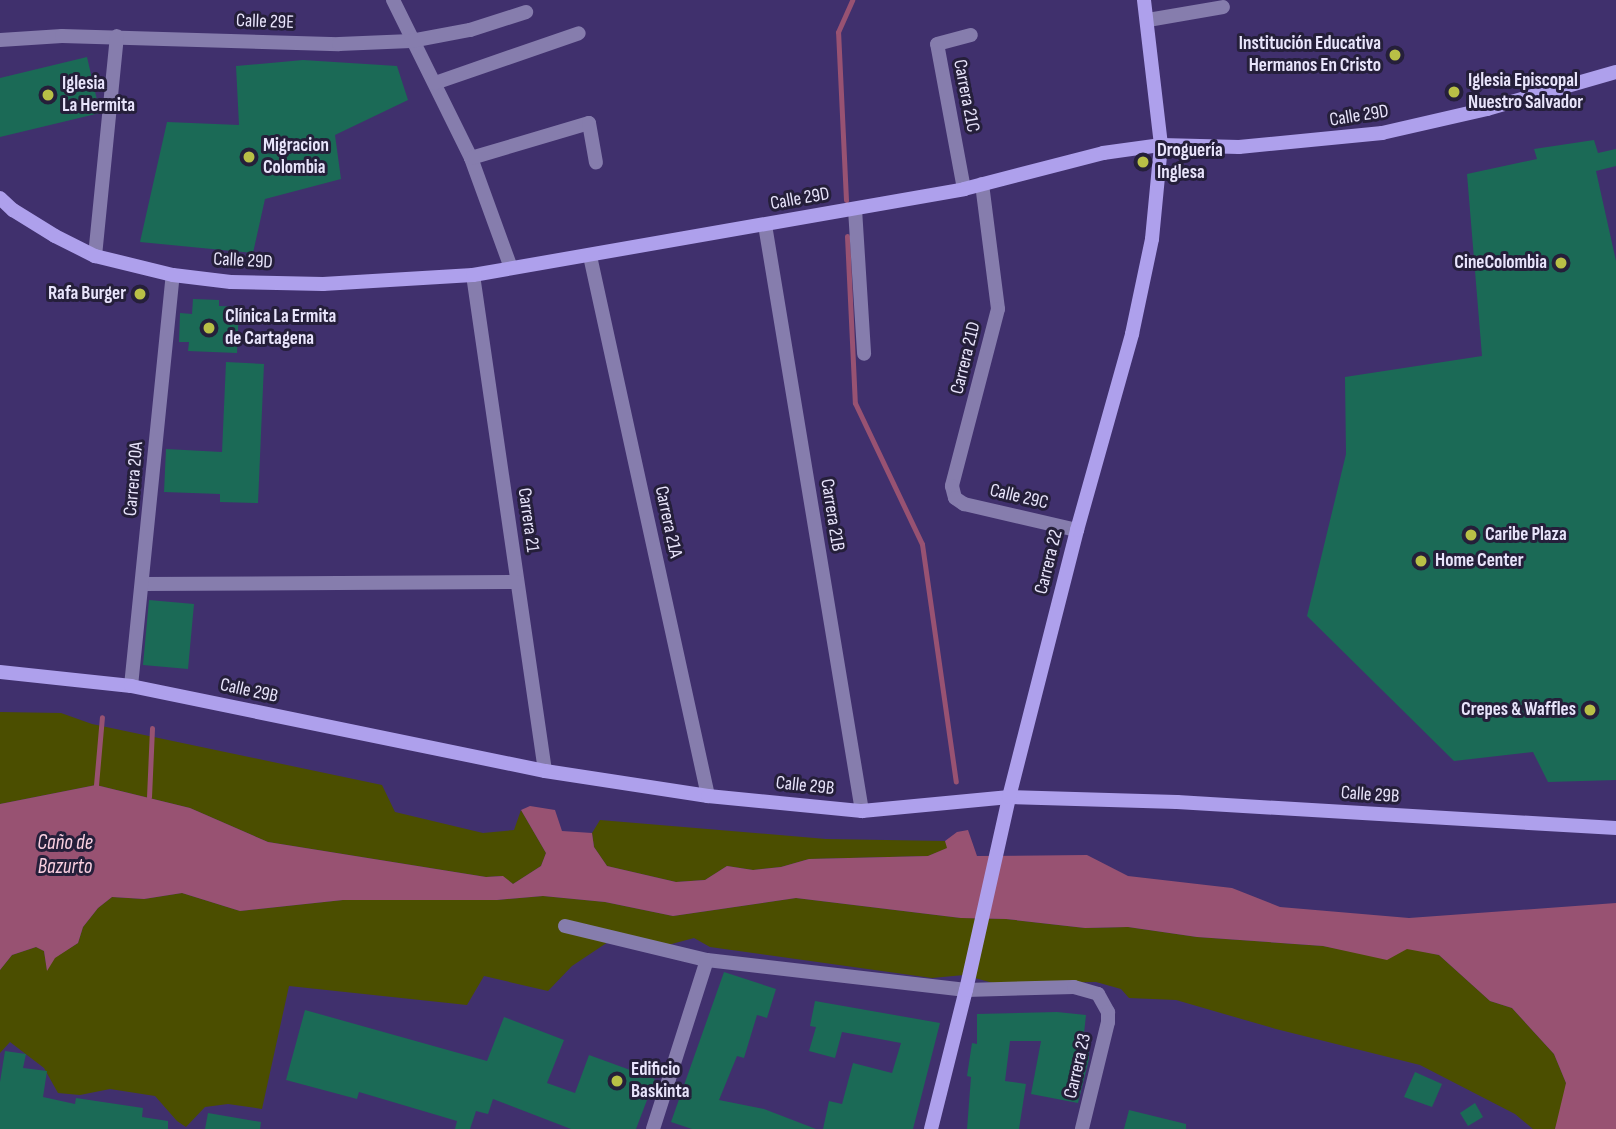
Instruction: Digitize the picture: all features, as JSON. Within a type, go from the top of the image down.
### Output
[{"type":"street","points":[[393,0],[471,158],[511,268]]},
{"type":"street","name":"Carrera 22","points":[[931,1129],[1076,530],[1132,334],[1152,239],[1161,145],[1144,0]]},
{"type":"street","points":[[1148,20],[1223,7]]},
{"type":"street","name":"Calle 29E","points":[[0,40],[117,36],[339,44],[411,41],[470,30],[526,12]]},
{"type":"street","points":[[435,83],[579,33]]},
{"type":"street","name":"Carrera 21C","points":[[964,190],[937,44],[971,35]]},
{"type":"street","points":[[95,256],[117,36]]},
{"type":"street","name":"Calle 29D","points":[[0,198],[13,211],[95,256],[173,275],[231,282],[323,284],[473,275],[964,190],[1103,153],[1161,145],[1252,146],[1382,133],[1487,109],[1616,72]]},
{"type":"street","points":[[471,158],[589,122],[596,162]]},
{"type":"street","name":"Carrera 21D","points":[[954,498],[953,486],[998,309],[982,184]]},
{"type":"street","points":[[855,209],[864,354]]},
{"type":"street","name":"Carrera 21B","points":[[765,225],[862,811]]},
{"type":"street","name":"Carrera 21A","points":[[590,256],[708,796]]},
{"type":"street","name":"Carrera 20A","points":[[131,686],[173,275]]},
{"type":"street","name":"Carrera 21","points":[[473,275],[545,771]]},
{"type":"street","name":"Calle 29C","points":[[954,498],[964,504],[1076,530]]},
{"type":"street","points":[[143,583],[517,582]]},
{"type":"street","name":"Calle 29B","points":[[0,672],[131,686],[545,771],[708,796],[862,811],[1010,797],[1177,802],[1616,828]]},
{"type":"street","points":[[565,926],[707,960],[966,990]]},
{"type":"street","points":[[653,1129],[707,960]]},
{"type":"street","name":"Carrera 23","points":[[966,990],[1074,987],[1098,994],[1108,1012],[1082,1129]]},
{"type":"shaded area","points":[[0,712],[61,713],[92,724],[382,785],[395,812],[483,833],[514,830],[521,810],[546,853],[541,866],[513,884],[502,876],[486,877],[268,842],[190,808],[96,785],[0,804]]},
{"type":"shaded area","points":[[600,820],[826,839],[945,841],[948,848],[928,856],[809,859],[781,867],[753,870],[727,866],[705,880],[676,882],[607,866],[594,847],[592,833]]},
{"type":"shaded area","points":[[182,893],[240,911],[343,900],[497,900],[543,896],[605,902],[673,916],[796,898],[961,918],[1006,919],[1085,928],[1128,927],[1197,937],[1323,946],[1374,956],[1407,948],[1439,955],[1490,1001],[1512,1008],[1554,1054],[1566,1083],[1565,1097],[1555,1129],[1533,1129],[1515,1114],[1420,1065],[1276,1029],[1176,1000],[1129,998],[1121,989],[1096,982],[993,983],[964,975],[932,978],[710,947],[694,938],[653,949],[608,942],[572,966],[548,991],[484,976],[467,1005],[289,986],[262,1109],[228,1104],[205,1107],[186,1127],[177,1121],[155,1096],[110,1089],[80,1095],[58,1093],[44,1068],[10,1042],[0,1053],[0,970],[12,955],[36,947],[44,951],[47,970],[54,958],[78,943],[83,927],[98,908],[112,897],[144,899]]},
{"type":"water","name":"Caño de Bazurto","points":[[96,785],[190,808],[268,842],[486,877],[503,876],[513,884],[541,866],[546,853],[521,810],[530,806],[555,810],[562,831],[592,833],[594,847],[607,866],[676,882],[705,880],[727,866],[753,870],[781,867],[809,859],[928,856],[947,848],[945,841],[957,832],[968,830],[977,856],[1087,855],[1128,876],[1232,888],[1280,907],[1409,918],[1616,903],[1616,1129],[1555,1129],[1566,1083],[1554,1054],[1512,1008],[1490,1001],[1439,955],[1407,949],[1387,960],[1323,946],[1197,937],[1128,927],[1085,928],[1006,919],[961,918],[796,898],[673,916],[605,902],[543,896],[497,900],[343,900],[240,911],[182,893],[144,899],[112,897],[98,908],[83,927],[78,943],[55,958],[47,971],[44,951],[36,947],[12,955],[0,970],[0,804]]},
{"type":"building","name":"Iglesia La Hermita","points":[[87,57],[100,113],[0,137],[0,78]]},
{"type":"building","name":"Migracion Colombia","points":[[303,60],[397,66],[408,100],[335,135],[341,179],[265,199],[253,253],[140,242],[167,122],[239,125],[236,66]]},
{"type":"building","name":"Caribe Plaza","points":[[1594,140],[1598,153],[1616,149],[1616,166],[1596,171],[1616,261],[1616,780],[1548,782],[1533,752],[1454,761],[1307,616],[1346,454],[1345,377],[1482,356],[1467,174],[1537,159],[1534,149]]},
{"type":"building","name":"Clínica La Ermita de Cartagena","points":[[193,299],[219,300],[219,306],[239,307],[237,353],[188,351],[189,342],[179,342],[180,313],[192,314]]},
{"type":"building","points":[[226,362],[264,364],[258,503],[220,502],[220,494],[164,492],[166,449],[222,452]]},
{"type":"building","points":[[149,600],[194,604],[188,669],[143,665]]},
{"type":"building","points":[[724,972],[776,989],[767,1018],[757,1015],[744,1058],[737,1056],[719,1100],[764,1109],[816,1129],[692,1129],[671,1122]]},
{"type":"building","points":[[815,1001],[940,1023],[913,1129],[823,1129],[829,1101],[842,1104],[853,1063],[892,1073],[901,1043],[842,1032],[835,1058],[809,1051],[816,1027],[810,1026]]},
{"type":"building","points":[[305,1010],[487,1061],[504,1017],[564,1040],[547,1083],[575,1093],[589,1055],[655,1079],[636,1129],[571,1129],[493,1099],[488,1114],[476,1111],[470,1129],[455,1129],[457,1121],[359,1092],[357,1099],[286,1080]]},
{"type":"building","points":[[1057,1012],[1086,1015],[1083,1043],[1089,1043],[1089,1059],[1078,1103],[1031,1094],[1041,1041],[1010,1041],[1005,1081],[1026,1084],[1019,1129],[967,1129],[971,1077],[967,1076],[972,1043],[977,1044],[977,1014]]},
{"type":"building","points":[[5,1051],[26,1054],[23,1068],[47,1071],[43,1097],[75,1104],[76,1098],[143,1108],[142,1117],[168,1121],[168,1129],[0,1129],[0,1082]]},
{"type":"building","points":[[1415,1072],[1442,1084],[1432,1107],[1404,1097]]},
{"type":"building","points":[[1475,1103],[1483,1117],[1468,1126],[1460,1113]]},
{"type":"building","points":[[1129,1110],[1186,1124],[1186,1129],[1124,1129]]},
{"type":"building","points":[[208,1113],[261,1122],[260,1129],[205,1129]]},
{"type":"waterway","points":[[846,200],[838,32],[852,0]]},
{"type":"waterway","points":[[847,236],[855,403],[922,544],[956,782]]},
{"type":"waterway","points":[[96,785],[102,717]]},
{"type":"waterway","points":[[149,797],[152,728]]},
{"type":"place","name":"Institución Educativa Hermanos En Cristo","points":[[1395,55]]},
{"type":"place","name":"Iglesia Episcopal Nuestro Salvador","points":[[1454,92]]},
{"type":"place","name":"Iglesia La Hermita","points":[[48,95]]},
{"type":"place","name":"Migracion Colombia","points":[[249,157]]},
{"type":"place","name":"Droguería Inglesa","points":[[1143,162]]},
{"type":"place","name":"CineColombia","points":[[1561,263]]},
{"type":"place","name":"Rafa Burger","points":[[140,294]]},
{"type":"place","name":"Clínica La Ermita de Cartagena","points":[[209,328]]},
{"type":"place","name":"Caribe Plaza","points":[[1471,535]]},
{"type":"place","name":"Home Center","points":[[1421,561]]},
{"type":"place","name":"Crepes & Waffles","points":[[1590,710]]},
{"type":"place","name":"Edificio Baskinta","points":[[617,1081]]}]
